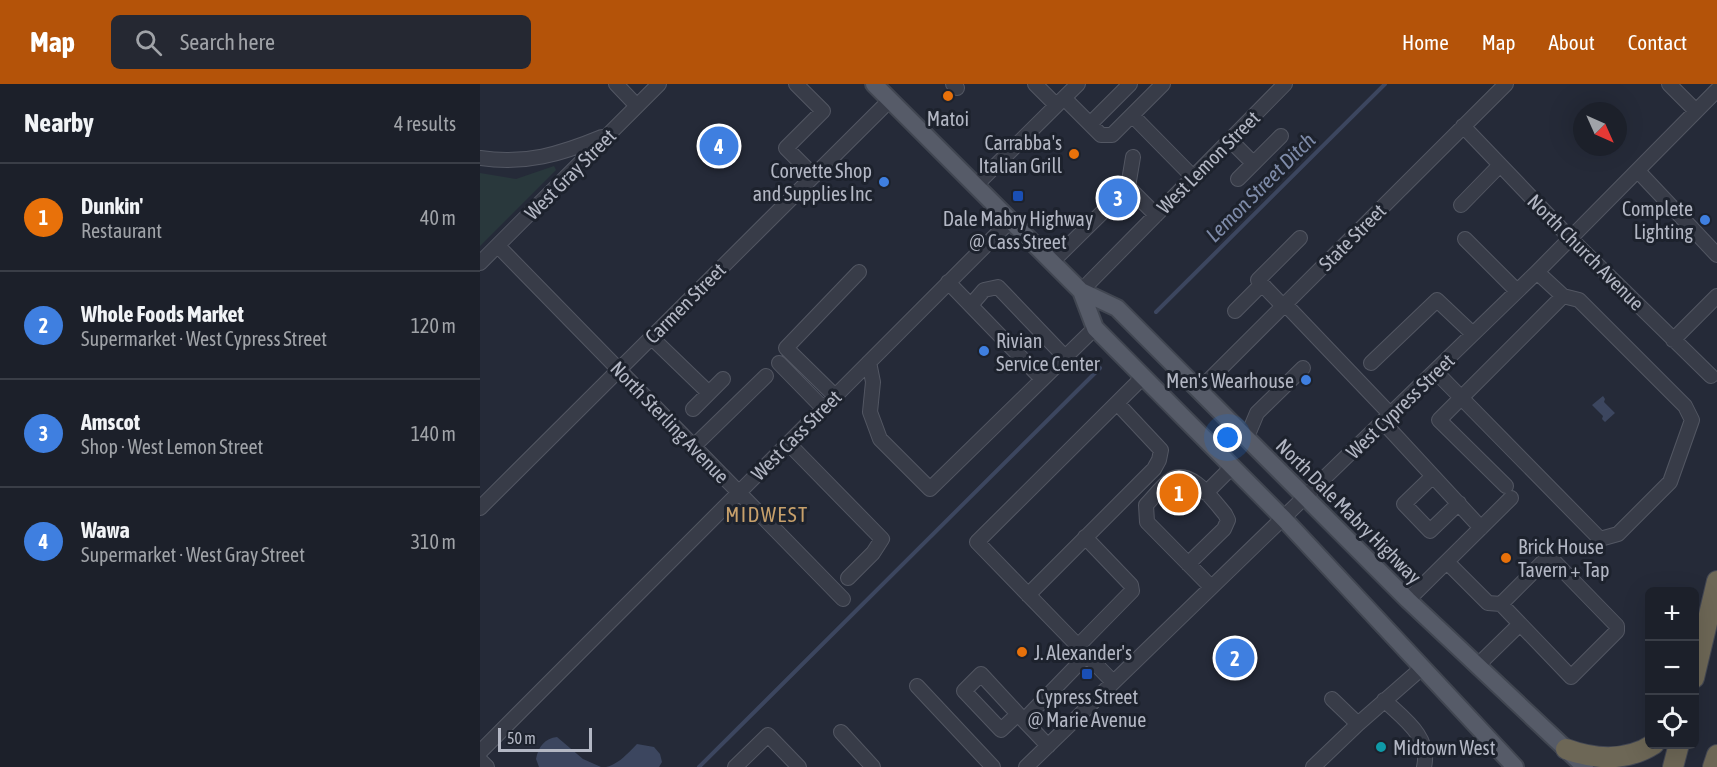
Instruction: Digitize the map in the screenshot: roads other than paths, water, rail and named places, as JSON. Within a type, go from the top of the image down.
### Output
[{"type":"highway","points":[[1699,660],[1717,581]]},
{"type":"highway","points":[[1566,749],[1579,754],[1612,758],[1633,755],[1645,749]]},
{"type":"highway","points":[[1673,767],[1677,749]]},
{"type":"highway","points":[[1713,767],[1717,755]]},
{"type":"main road","name":"North Dale Mabry Highway","points":[[874,84],[1081,291],[1117,308],[1408,600],[1585,767]]},
{"type":"main road","name":"North Dale Mabry Highway","points":[[1081,291],[1095,328],[1284,519],[1515,767]]},
{"type":"street","points":[[616,84],[637,106]]},
{"type":"street","name":"West Gray Street","points":[[480,263],[658,84]]},
{"type":"street","points":[[796,84],[823,111],[786,148],[814,176]]},
{"type":"street","points":[[976,185],[1078,84]]},
{"type":"street","points":[[1090,124],[1130,84]]},
{"type":"street","points":[[1040,86],[1101,135],[1112,135],[1163,84]]},
{"type":"street","name":"West Lemon Street","points":[[1081,291],[1286,84]]},
{"type":"street","name":"State Street","points":[[1199,390],[1506,84]]},
{"type":"street","points":[[1669,84],[1696,111]]},
{"type":"street","name":"West Cypress Street","points":[[1026,767],[1571,239],[1717,90]]},
{"type":"street","name":"Carmen Street","points":[[480,508],[890,100]]},
{"type":"street","points":[[1132,115],[1193,177]]},
{"type":"street","name":"North Church Avenue","points":[[1463,126],[1571,239],[1711,376]]},
{"type":"street","points":[[480,158],[518,161],[550,156],[610,134]]},
{"type":"street","points":[[1238,179],[1281,136]]},
{"type":"street","points":[[1230,140],[1253,164]]},
{"type":"street","points":[[1052,262],[1128,187],[1133,157]]},
{"type":"street","points":[[1461,205],[1500,165]]},
{"type":"street","points":[[1638,171],[1717,255]]},
{"type":"street","points":[[1128,187],[1156,215]]},
{"type":"street","name":"West Cass Street","points":[[480,752],[1011,220]]},
{"type":"street","points":[[1300,238],[1258,280],[1305,326],[1387,418],[1433,476],[1482,528]]},
{"type":"street","points":[[1465,239],[1517,291]]},
{"type":"street","name":"North Sterling Avenue","points":[[498,246],[843,599]]},
{"type":"street","points":[[835,396],[786,348],[859,272]]},
{"type":"street","points":[[1435,371],[1599,539],[1618,534],[1670,482],[1692,420],[1685,406],[1579,300],[1563,296],[1537,272]]},
{"type":"street","points":[[948,282],[1042,379]]},
{"type":"street","points":[[1235,311],[1262,284]]},
{"type":"street","points":[[970,305],[984,290],[998,287],[1065,357]]},
{"type":"street","points":[[1408,600],[1482,528],[1508,492],[1439,420],[1563,296]]},
{"type":"street","points":[[1673,340],[1717,296]]},
{"type":"street","points":[[1371,363],[1437,300],[1473,334]]},
{"type":"street","points":[[868,362],[873,382],[870,412],[880,439],[930,489],[1095,328]]},
{"type":"street","points":[[651,337],[709,393]]},
{"type":"street","points":[[779,363],[823,408]]},
{"type":"street","points":[[1246,437],[1257,413],[1303,368]]},
{"type":"street","points":[[694,447],[766,375]]},
{"type":"street","points":[[1113,682],[977,542],[1143,377]]},
{"type":"street","points":[[693,409],[723,378]]},
{"type":"street","points":[[1028,594],[1154,469],[1160,460],[1161,450],[1117,403]]},
{"type":"street","points":[[788,443],[882,539],[873,553],[848,578]]},
{"type":"street","points":[[1206,493],[1232,467]]},
{"type":"street","points":[[1433,476],[1404,504],[1430,531],[1459,503]]},
{"type":"street","points":[[1188,564],[1224,529],[1228,520],[1193,480],[1179,477],[1171,479],[1146,505],[1147,522],[1188,564],[1211,587]]},
{"type":"street","points":[[1048,746],[1021,717],[1083,650],[1132,591],[1131,585],[1085,537]]},
{"type":"street","points":[[1447,562],[1488,603],[1501,604],[1571,677],[1614,635],[1617,626],[1549,556],[1501,604]]},
{"type":"street","points":[[1478,665],[1520,624]]},
{"type":"street","points":[[1313,767],[1384,700],[1423,667]]},
{"type":"street","points":[[917,686],[993,767]]},
{"type":"street","points":[[1332,699],[1358,724]]},
{"type":"street","points":[[1384,700],[1419,734],[1425,745],[1424,767]]},
{"type":"street","points":[[841,732],[873,767]]},
{"type":"street","points":[[735,767],[768,735],[799,767]]},
{"type":"street","points":[[480,760],[487,767]]},
{"type":"water","points":[[1603,396],[1604,402],[1615,413],[1605,422],[1602,419],[1603,416],[1592,405]]},
{"type":"water","points":[[557,737],[583,759],[601,767],[539,767],[536,759],[540,747],[549,739]]},
{"type":"water","points":[[637,744],[654,747],[660,754],[662,762],[659,767],[606,767],[619,761]]},
{"type":"waterway","name":"Lemon Street Ditch","points":[[1156,312],[1385,84]]},
{"type":"waterway","points":[[699,767],[1100,368]]},
{"type":"place","name":"Matoi","points":[[948,96]]},
{"type":"place","name":"Wawa","points":[[719,146]]},
{"type":"place","name":"Carrabba's Italian Grill","points":[[1074,154]]},
{"type":"place","name":"Corvette Shop and Supplies Inc","points":[[884,182]]},
{"type":"place","name":"Dale Mabry Highway @ Cass Street","points":[[1018,196]]},
{"type":"place","name":"Amscot","points":[[1118,198]]},
{"type":"place","name":"Complete Lighting","points":[[1705,220]]},
{"type":"place","name":"Rivian Service Center","points":[[984,351]]},
{"type":"place","name":"Men's Wearhouse","points":[[1306,380]]},
{"type":"place","name":"Dunkin'","points":[[1179,493]]},
{"type":"place","name":"Brick House Tavern + Tap","points":[[1506,558]]},
{"type":"place","name":"J. Alexander's","points":[[1022,652]]},
{"type":"place","name":"Whole Foods Market","points":[[1235,658]]},
{"type":"place","name":"Cypress Street @ Marie Avenue","points":[[1087,674]]},
{"type":"place","name":"Midtown West","points":[[1381,747]]},
{"type":"district","name":"MIDWEST","points":[[767,514]]}]
